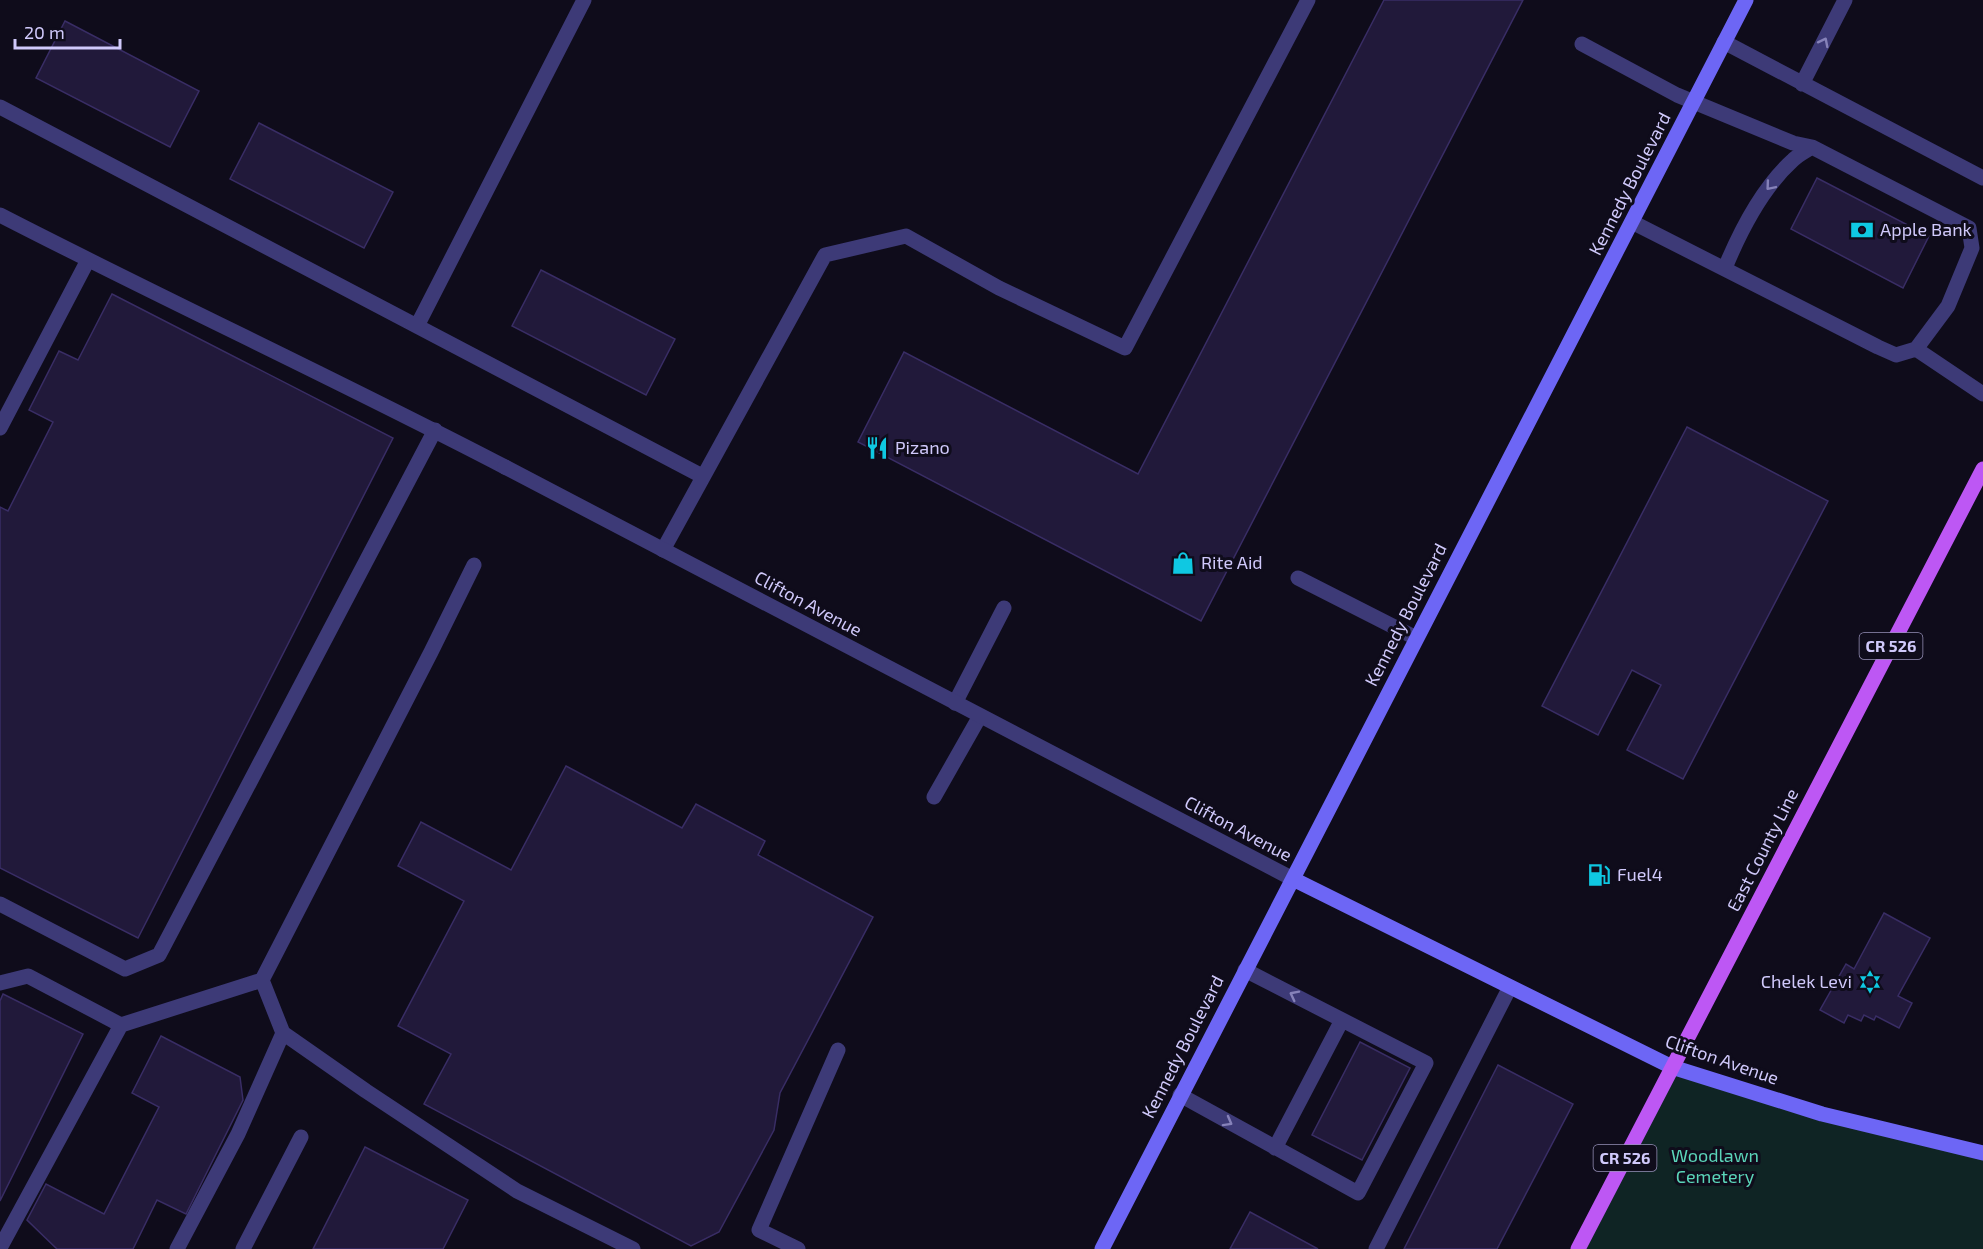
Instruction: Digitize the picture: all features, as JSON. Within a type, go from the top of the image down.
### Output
[{"type":"main road","name":"East County Line","points":[[1578,1249],[1983,469]]},
{"type":"street","points":[[417,326],[584,0]]},
{"type":"street","points":[[663,550],[825,255],[906,236],[999,288],[1125,348],[1308,0]]},
{"type":"street","name":"Kennedy Boulevard","points":[[1102,1249],[1746,0]]},
{"type":"street","points":[[1802,84],[1845,0]]},
{"type":"street","points":[[1724,42],[1983,178]]},
{"type":"street","points":[[1582,44],[1694,103],[1793,143],[1812,147],[1969,228],[1972,248],[1948,306],[1916,349],[1896,355],[1632,222]]},
{"type":"street","points":[[0,107],[702,476]]},
{"type":"street","points":[[1725,268],[1738,237],[1764,193],[1793,159],[1812,147]]},
{"type":"street","name":"Clifton Avenue","points":[[0,215],[435,430],[1293,879],[1672,1067],[1822,1114],[1983,1152]]},
{"type":"street","points":[[0,428],[88,260]]},
{"type":"street","points":[[1916,349],[1983,394]]},
{"type":"street","points":[[0,904],[125,969],[159,955],[435,430]]},
{"type":"street","points":[[0,1248],[121,1025],[262,980],[426,663],[474,565]]},
{"type":"street","points":[[1298,578],[1416,638]]},
{"type":"street","points":[[955,703],[1004,608]]},
{"type":"street","points":[[934,797],[980,716]]},
{"type":"street","points":[[1180,1095],[1358,1193],[1426,1063],[1245,970]]},
{"type":"street","points":[[0,983],[28,976],[121,1025]]},
{"type":"street","points":[[262,980],[283,1033],[517,1191],[633,1249]]},
{"type":"street","points":[[1376,1249],[1510,987]]},
{"type":"street","points":[[1275,1148],[1342,1020]]},
{"type":"street","points":[[177,1249],[238,1134],[283,1033]]},
{"type":"street","points":[[798,1249],[759,1230],[838,1050]]},
{"type":"street","points":[[243,1249],[301,1137]]},
{"type":"green space","name":"Woodlawn Cemetery","points":[[1672,1067],[1983,1153],[1983,1249],[1578,1249]]},
{"type":"building","points":[[1384,0],[1523,0],[1201,621],[858,442],[904,352],[1138,474]]},
{"type":"building","points":[[65,21],[199,91],[170,147],[36,78]]},
{"type":"building","points":[[259,123],[393,192],[364,248],[230,179]]},
{"type":"building","points":[[1817,178],[1929,236],[1903,288],[1791,229]]},
{"type":"building","points":[[541,270],[675,339],[646,395],[512,326]]},
{"type":"building","points":[[112,294],[393,438],[138,938],[0,868],[0,507],[8,511],[53,422],[29,410],[59,351],[78,360]]},
{"type":"building","points":[[1687,427],[1828,501],[1683,779],[1627,750],[1661,685],[1632,670],[1598,735],[1542,706]]},
{"type":"building","points":[[566,766],[682,828],[696,804],[765,841],[758,855],[873,917],[780,1093],[774,1130],[719,1232],[691,1246],[424,1104],[451,1054],[398,1026],[464,901],[398,866],[421,822],[511,870]]},
{"type":"building","name":"Chelek Levi","points":[[1884,913],[1930,938],[1898,996],[1912,1003],[1899,1028],[1876,1016],[1874,1020],[1864,1015],[1861,1021],[1848,1015],[1844,1023],[1820,1010],[1846,964],[1854,969]]},
{"type":"building","points":[[3,994],[83,1034],[0,1201],[0,1001]]},
{"type":"building","points":[[161,1036],[240,1077],[243,1100],[186,1214],[157,1200],[133,1249],[57,1249],[27,1220],[46,1184],[104,1214],[159,1107],[132,1093]]},
{"type":"building","points":[[1360,1042],[1410,1068],[1362,1160],[1312,1135]]},
{"type":"building","points":[[1498,1065],[1573,1104],[1497,1249],[1404,1249]]},
{"type":"building","points":[[365,1147],[468,1200],[443,1249],[313,1249]]},
{"type":"building","points":[[1250,1212],[1318,1249],[1230,1249]]},
{"type":"place","name":"Apple Bank","points":[[1862,230]]},
{"type":"place","name":"Pizano","points":[[877,448]]},
{"type":"place","name":"Rite Aid","points":[[1183,563]]},
{"type":"place","name":"Fuel4","points":[[1599,875]]},
{"type":"place","name":"Chelek Levi","points":[[1870,982]]}]
